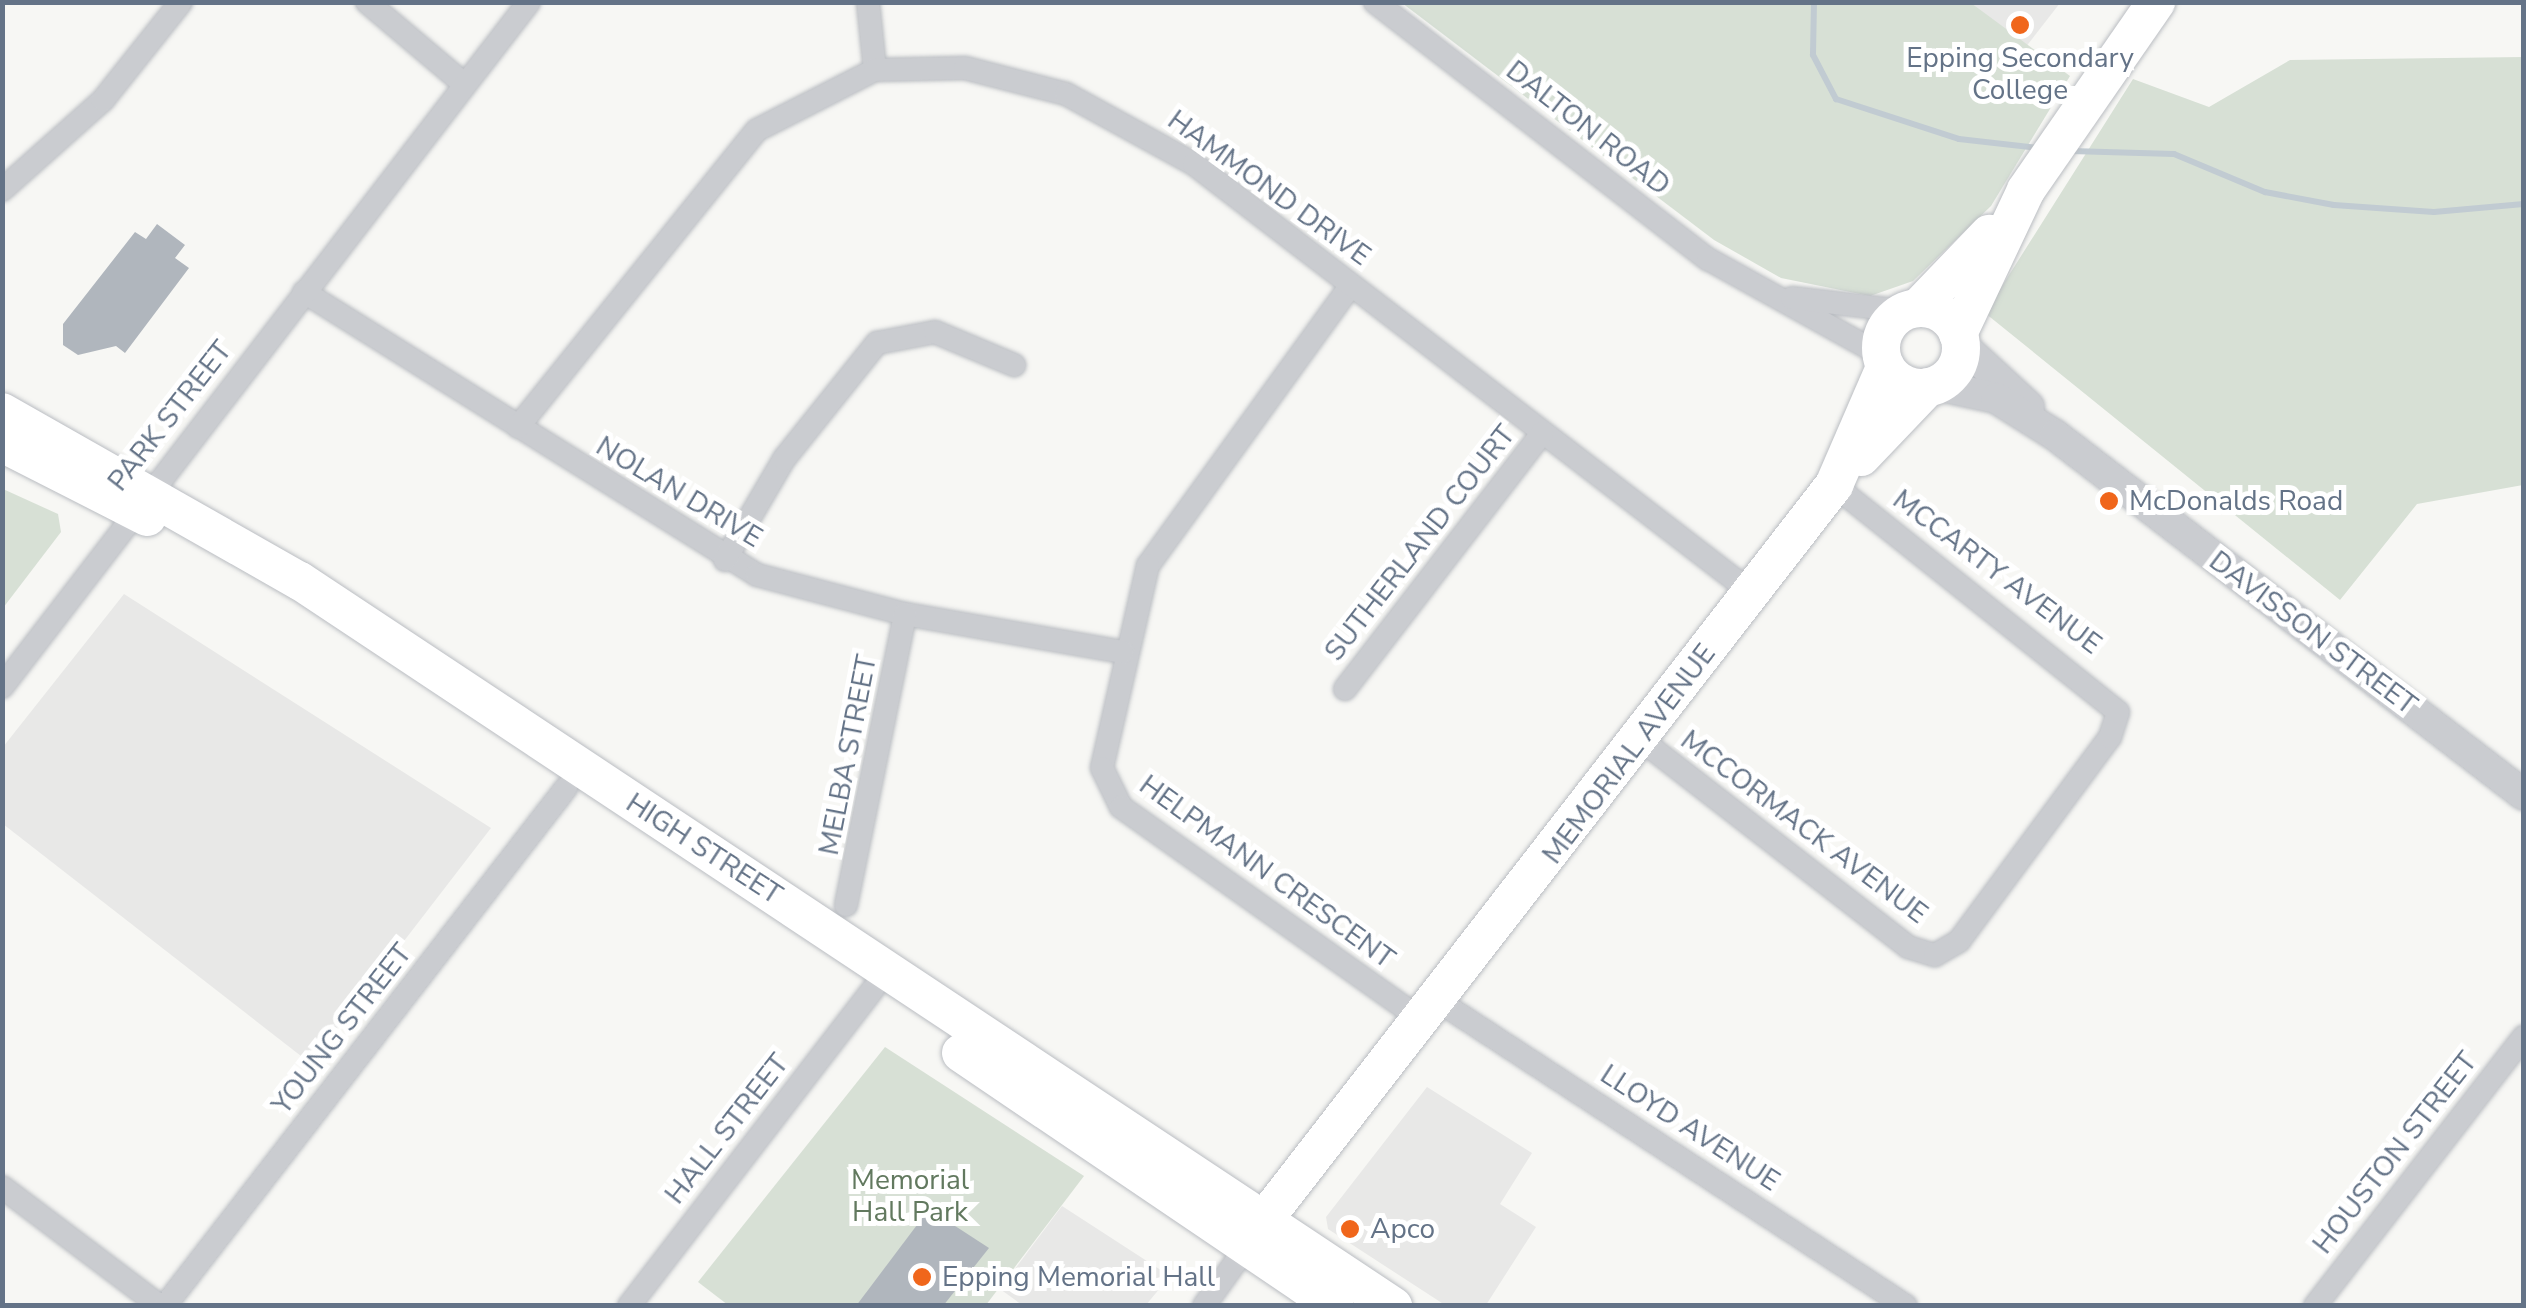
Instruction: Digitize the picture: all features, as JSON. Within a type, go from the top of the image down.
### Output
[{"type":"main road","points":[[2026,190],[1912,310],[1886,329],[1883,360],[1904,384],[1932,386],[1955,368],[1959,338],[2026,190],[2078,108],[2156,2]]},
{"type":"main road","points":[[1912,310],[1942,314],[1959,338]]},
{"type":"main road","name":"MEMORIAL AVENUE","points":[[1834,485],[1883,360]]},
{"type":"main road","name":"MEMORIAL AVENUE","points":[[1263,1232],[1834,485],[1932,386]]},
{"type":"main road","name":"HIGH STREET","points":[[2,412],[1000,1051],[1263,1232],[1334,1306]]},
{"type":"main road","name":"HIGH STREET","points":[[2,443],[143,500],[566,788],[873,988],[1263,1232],[1393,1306]]},
{"type":"street","points":[[2,190],[103,100],[181,2]]},
{"type":"street","points":[[369,2],[462,75]]},
{"type":"street","name":"PARK STREET","points":[[2,687],[387,184],[462,75],[528,2]]},
{"type":"street","points":[[868,2],[875,70]]},
{"type":"street","name":"DALTON ROAD","points":[[1376,2],[1708,260],[1883,360]]},
{"type":"street","name":"HAMMOND DRIVE","points":[[518,427],[723,161],[806,98],[875,70],[1000,73],[1101,110],[1194,164],[1752,593]]},
{"type":"street","name":"HELPMANN CRESCENT","points":[[1351,286],[1169,526],[1123,652],[1106,790],[1432,1012]]},
{"type":"street","name":"NOLAN DRIVE","points":[[304,292],[725,560],[905,614],[1123,652]]},
{"type":"street","name":"DALTON ROAD","points":[[1769,294],[1912,310]]},
{"type":"street","points":[[725,560],[784,459],[878,343],[935,332],[1014,365]]},
{"type":"street","name":"DAVISSON STREET","points":[[1959,338],[2055,435]]},
{"type":"street","name":"DAVISSON STREET","points":[[1932,386],[1996,398],[2055,435],[2524,795]]},
{"type":"street","name":"SUTHERLAND COURT","points":[[1345,690],[1542,432]]},
{"type":"street","name":"MCCARTY AVENUE","points":[[1834,485],[2100,688],[2118,712],[2110,737],[1970,926],[1935,955]]},
{"type":"street","name":"MELBA STREET","points":[[846,905],[905,614]]},
{"type":"street","name":"MCCORMACK AVENUE","points":[[1640,739],[1908,947],[1935,955]]},
{"type":"street","name":"YOUNG STREET","points":[[162,1306],[566,788]]},
{"type":"street","name":"HALL STREET","points":[[628,1306],[873,988]]},
{"type":"street","name":"LLOYD AVENUE","points":[[1432,1012],[1906,1306]]},
{"type":"street","name":"HOUSTON STREET","points":[[2315,1306],[2524,1037]]},
{"type":"street","points":[[2,1187],[162,1306]]},
{"type":"street","name":"MEMORIAL AVENUE","points":[[1204,1306],[1263,1232]]},
{"type":"shaded area","name":"Epping Secondary College","points":[[1971,3],[2060,3],[2025,48]]},
{"type":"shaded area","points":[[124,594],[491,828],[310,1063],[3,824],[3,747]]},
{"type":"shaded area","points":[[1427,1087],[1532,1153],[1500,1204],[1536,1227],[1486,1305],[1445,1305],[1328,1229],[1326,1217]]},
{"type":"shaded area","points":[[1062,1206],[1170,1276],[1146,1305],[1022,1305],[1000,1289]]},
{"type":"green space","points":[[1402,3],[1971,3],[2070,76],[1991,206],[1913,281],[1870,296],[1781,278],[1714,240]]},
{"type":"green space","points":[[2523,57],[2523,485],[2417,504],[2340,600],[1985,313],[2133,79],[2209,107],[2290,60]]},
{"type":"green space","points":[[3,489],[58,514],[61,532],[3,608]]},
{"type":"green space","name":"Memorial Hall Park","points":[[885,1047],[1084,1176],[986,1305],[728,1305],[698,1282]]},
{"type":"building","points":[[157,224],[185,245],[175,258],[189,268],[125,353],[116,346],[78,355],[63,345],[63,324],[135,232],[146,239]]},
{"type":"building","name":"Epping Memorial Hall","points":[[929,1209],[989,1248],[943,1306],[856,1306]]},
{"type":"waterway","points":[[1814,2],[1813,55],[1836,99],[1959,139],[2039,148]]},
{"type":"waterway","points":[[2071,151],[2174,154],[2265,192],[2334,205],[2434,212],[2524,204]]},
{"type":"place","name":"Epping Secondary College","points":[[2020,25]]},
{"type":"place","name":"McDonalds Road","points":[[2109,501]]},
{"type":"place","name":"Apco","points":[[1350,1229]]},
{"type":"place","name":"Epping Memorial Hall","points":[[922,1277]]}]
